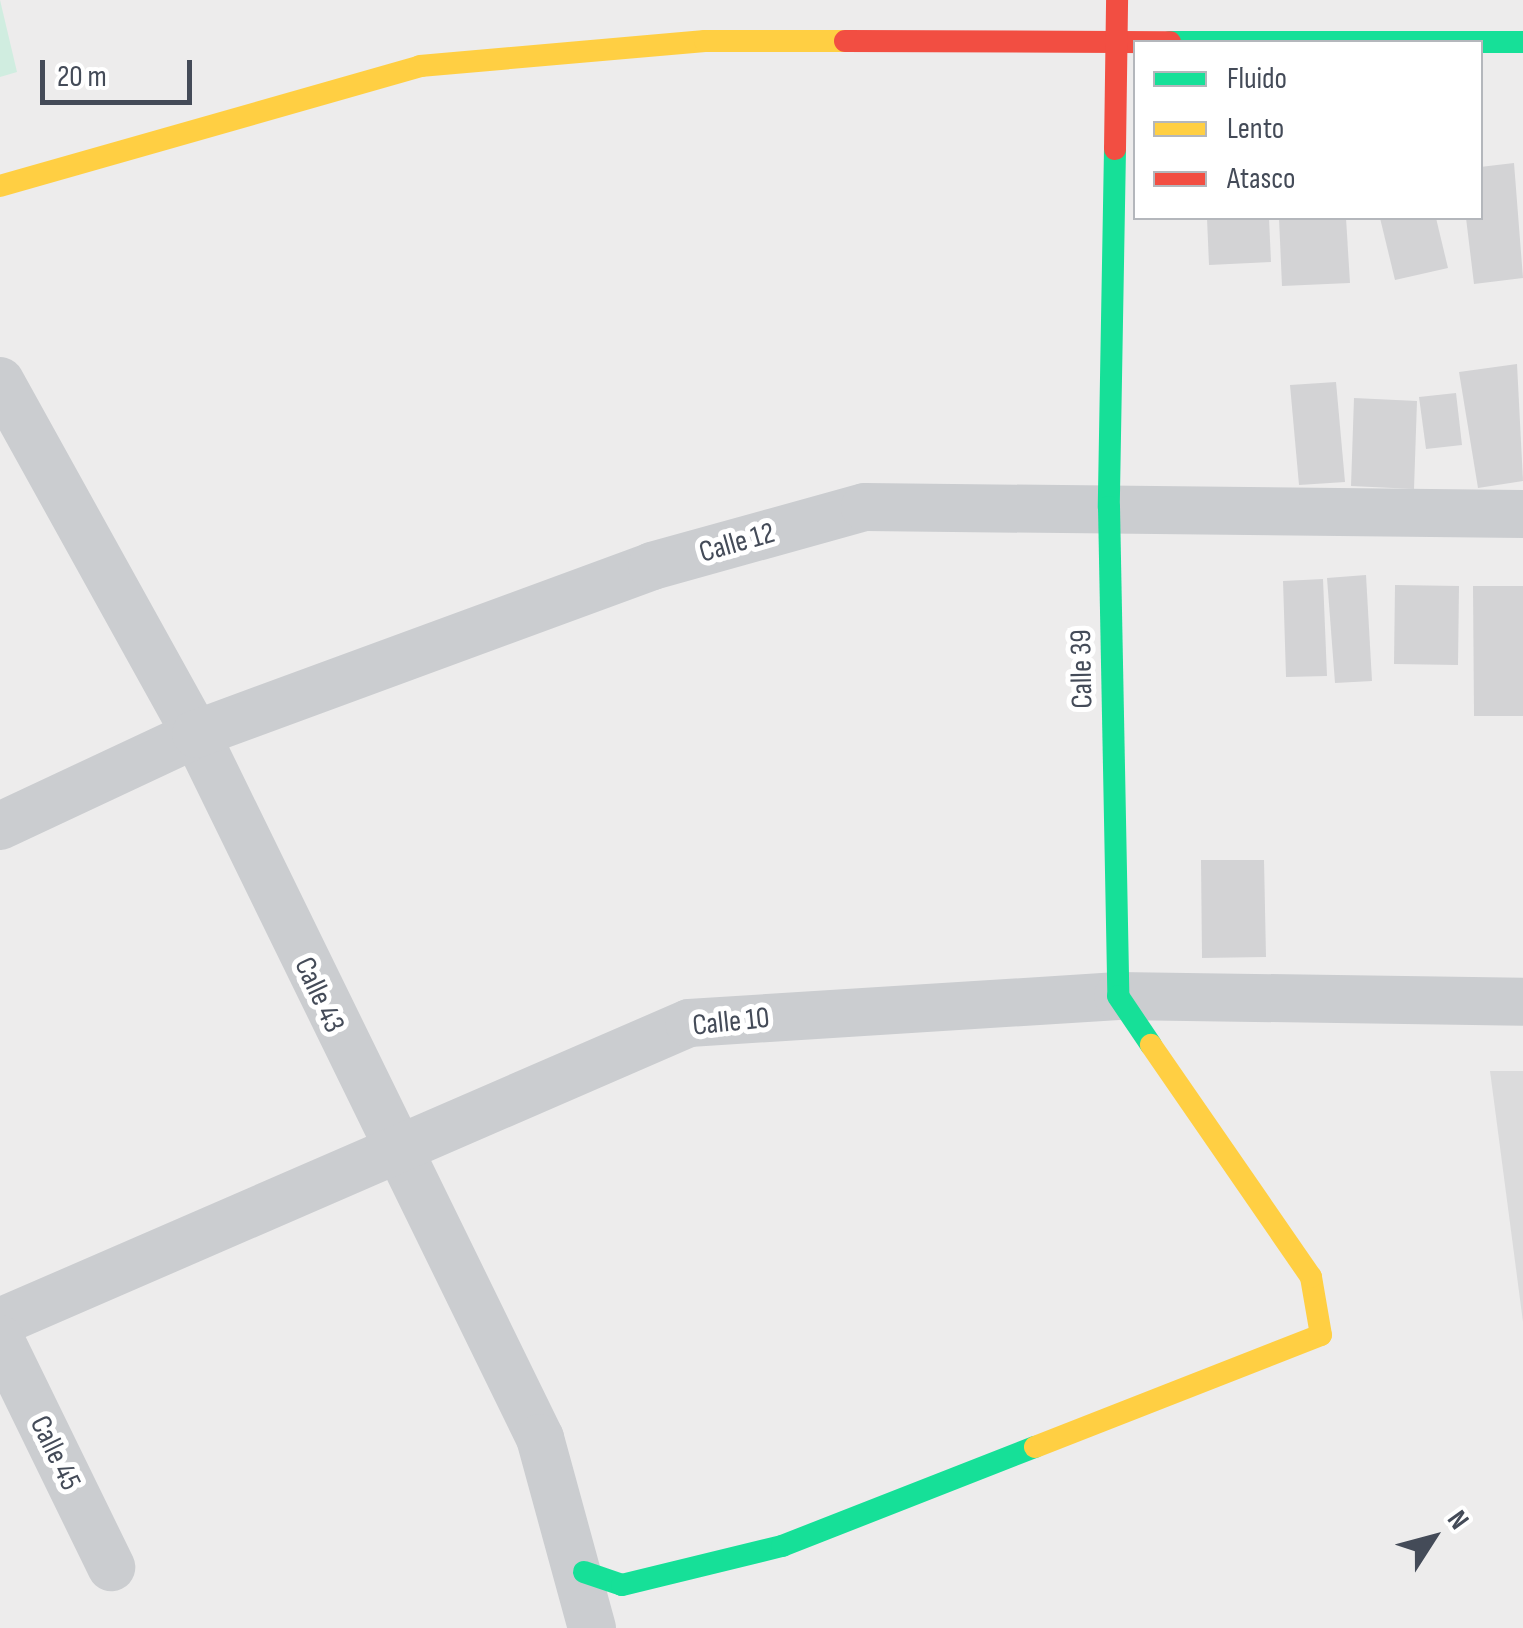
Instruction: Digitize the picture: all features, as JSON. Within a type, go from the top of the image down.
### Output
[{"type":"street","name":"Calle 39","points":[[1117,0],[1120,41],[1109,507],[1118,996]]},
{"type":"street","points":[[0,186],[420,66],[705,41],[1133,41]]},
{"type":"street","points":[[1483,42],[1523,42]]},
{"type":"street","name":"Calle 43","points":[[0,380],[196,734],[393,1152],[540,1438],[560,1524],[584,1572],[592,1628]]},
{"type":"street","name":"Calle 12","points":[[0,826],[196,734],[652,566],[865,507],[1523,514]]},
{"type":"street","points":[[584,1572],[622,1585],[782,1546],[1106,1426],[1322,1335],[1310,1277],[1118,996]]},
{"type":"street","name":"Calle 10","points":[[0,1322],[689,1023],[1118,996],[1523,1002]]},
{"type":"street","name":"Calle 45","points":[[0,1339],[110,1567]]},
{"type":"shaded area","points":[[1490,1071],[1523,1071],[1523,1322]]},
{"type":"green space","points":[[0,0],[17,72],[0,77]]},
{"type":"building","points":[[1514,163],[1523,278],[1474,284],[1466,220],[1483,220],[1483,167]]},
{"type":"building","points":[[1207,220],[1269,220],[1271,262],[1209,265]]},
{"type":"building","points":[[1279,220],[1346,220],[1350,283],[1282,286]]},
{"type":"building","points":[[1380,220],[1436,220],[1448,268],[1395,280]]},
{"type":"building","points":[[1517,364],[1523,481],[1478,488],[1459,372]]},
{"type":"building","points":[[1336,382],[1345,482],[1299,485],[1290,385]]},
{"type":"building","points":[[1456,393],[1462,445],[1426,449],[1419,397]]},
{"type":"building","points":[[1354,398],[1417,401],[1414,489],[1351,486]]},
{"type":"building","points":[[1366,575],[1372,681],[1335,683],[1327,578]]},
{"type":"building","points":[[1323,579],[1327,676],[1286,677],[1283,581]]},
{"type":"building","points":[[1395,585],[1459,586],[1458,665],[1394,664]]},
{"type":"building","points":[[1473,586],[1523,586],[1523,716],[1474,716]]},
{"type":"building","points":[[1201,860],[1264,860],[1266,957],[1202,958]]},
{"type":"traffic: fast","points":[[1483,42],[1523,42]]},
{"type":"traffic: fast","points":[[1115,149],[1109,507],[1118,996],[1151,1045]]},
{"type":"traffic: fast","points":[[584,1572],[622,1585],[782,1546],[1035,1447]]},
{"type":"traffic: slow","points":[[0,186],[420,66],[705,41],[845,41]]},
{"type":"traffic: slow","points":[[1035,1447],[1321,1335],[1311,1277],[1151,1045]]},
{"type":"traffic: jam","points":[[1115,149],[1117,0]]},
{"type":"traffic: jam","points":[[845,41],[1133,42]]}]
